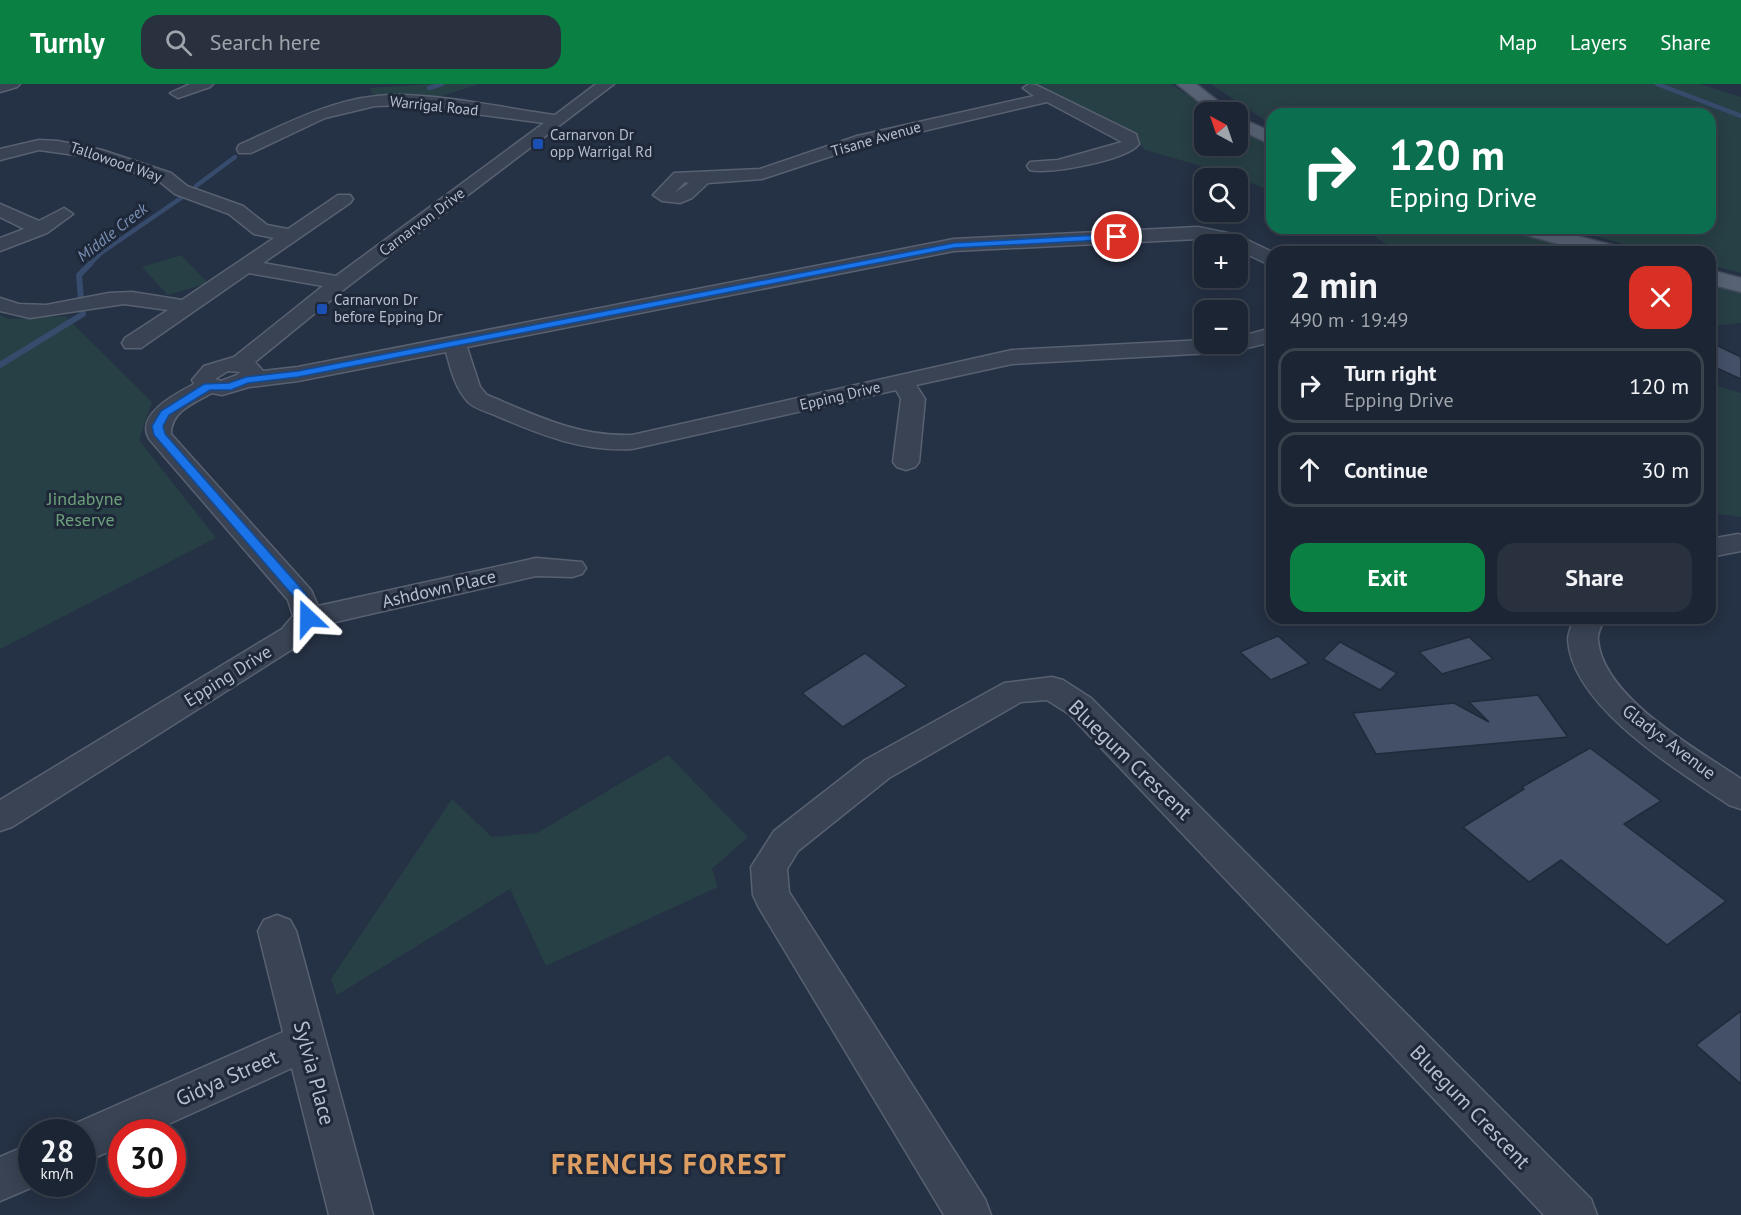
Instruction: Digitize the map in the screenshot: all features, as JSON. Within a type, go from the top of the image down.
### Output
[{"type":"main road","points":[[1185,84],[1209,102]]},
{"type":"main road","points":[[1248,127],[1266,136]]},
{"type":"main road","points":[[1544,234],[1590,246]]},
{"type":"main road","points":[[1716,278],[1739,284]]},
{"type":"street","points":[[0,87],[12,84]]},
{"type":"street","points":[[178,93],[205,84]]},
{"type":"street","name":"Carnarvon Drive","points":[[243,372],[340,283],[606,84]]},
{"type":"street","points":[[1023,84],[1130,138],[1131,144],[1124,149],[1058,165],[1035,166]]},
{"type":"street","points":[[356,86],[360,103]]},
{"type":"street","name":"Tisane Avenue","points":[[704,177],[732,178],[762,174],[863,140],[1048,97]]},
{"type":"street","name":"Warrigal Road","points":[[245,149],[320,114],[360,103],[405,100],[559,120]]},
{"type":"street","name":"Tallowood Way","points":[[0,155],[32,146],[66,145],[153,172],[165,177],[181,190],[236,210],[261,230],[292,235]]},
{"type":"street","points":[[133,343],[344,199]]},
{"type":"street","points":[[0,210],[40,229]]},
{"type":"street","points":[[0,245],[40,229],[63,214]]},
{"type":"street","points":[[308,618],[301,597],[159,435],[158,426],[165,413],[208,386],[203,380],[210,371],[225,365],[243,372],[298,374],[954,245],[1198,233],[1230,239],[1266,257]]},
{"type":"street","points":[[245,266],[340,283]]},
{"type":"street","points":[[0,304],[11,310],[49,312],[123,298],[184,307]]},
{"type":"street","name":"Epping Drive","points":[[454,343],[469,389],[479,400],[587,442],[610,445],[1012,357],[1230,345],[1266,336]]},
{"type":"street","points":[[902,382],[913,399],[906,462]]},
{"type":"street","points":[[1716,547],[1738,543]]},
{"type":"street","name":"Ashdown Place","points":[[308,618],[536,567],[572,568]]},
{"type":"street","name":"Epping Drive","points":[[0,817],[292,636],[308,618]]},
{"type":"street","name":"Gladys Avenue","points":[[1588,624],[1583,639],[1592,674],[1612,699],[1647,730],[1741,796]]},
{"type":"street","name":"Bluegum Crescent","points":[[969,1215],[771,895],[769,867],[786,841],[877,769],[1015,691],[1052,688],[1080,706],[1575,1215]]},
{"type":"street","name":"Sylvia Place","points":[[277,931],[351,1215]]},
{"type":"street","name":"Gidya Street","points":[[96,1136],[306,1042]]},
{"type":"street","points":[[0,1179],[18,1171]]},
{"type":"green space","points":[[429,84],[479,84],[436,98],[381,96],[372,94],[370,88]]},
{"type":"green space","points":[[1032,84],[1171,84],[1197,102],[1194,102],[1194,156],[1248,156],[1248,133],[1266,143],[1266,189],[1248,182],[1248,168],[1208,168],[1145,150],[1133,136]]},
{"type":"green space","points":[[1211,84],[1700,84],[1741,97],[1741,273],[1716,267],[1716,246],[1632,246],[1586,234],[1716,234],[1716,108],[1266,108],[1266,121],[1248,109],[1248,102],[1238,102]]},
{"type":"green space","points":[[1371,234],[1521,234],[1564,246],[1391,246]]},
{"type":"green space","points":[[181,255],[208,283],[168,295],[142,267]]},
{"type":"green space","points":[[1716,286],[1741,293],[1741,323],[1716,325]]},
{"type":"green space","name":"Jindabyne Reserve","points":[[0,315],[9,319],[65,316],[152,402],[139,440],[216,538],[0,649]]},
{"type":"green space","points":[[1716,386],[1741,393],[1741,517],[1719,514],[1716,509]]},
{"type":"green space","points":[[668,755],[748,837],[712,869],[718,887],[546,966],[510,889],[337,995],[331,979],[452,799],[492,837],[537,833]]},
{"type":"building","points":[[1716,345],[1741,357],[1741,379],[1716,368]]},
{"type":"building","points":[[1278,636],[1309,663],[1271,680],[1240,652]]},
{"type":"building","points":[[1469,637],[1493,659],[1442,674],[1419,652]]},
{"type":"building","points":[[1340,642],[1397,673],[1380,690],[1323,659]]},
{"type":"building","points":[[865,653],[907,686],[843,727],[802,693]]},
{"type":"building","points":[[1538,695],[1568,737],[1376,754],[1353,713],[1454,703],[1489,722],[1469,702]]},
{"type":"building","points":[[1590,748],[1661,801],[1624,824],[1726,901],[1667,945],[1561,860],[1529,882],[1463,827],[1524,789],[1522,787]]},
{"type":"building","points":[[1741,1011],[1741,1084],[1696,1045]]},
{"type":"waterway","name":"Middle Creek","points":[[429,88],[442,84]]},
{"type":"waterway","points":[[1657,84],[1741,116]]},
{"type":"waterway","name":"Middle Creek","points":[[196,186],[235,157]]},
{"type":"waterway","name":"Middle Creek","points":[[81,299],[79,275],[101,253],[181,198]]},
{"type":"waterway","name":"Middle Creek","points":[[0,365],[83,314],[82,311]]},
{"type":"place","name":"Carnarvon Dr opp Warrigal Rd","points":[[538,144]]},
{"type":"place","name":"Carnarvon Dr before Epping Dr","points":[[322,309]]},
{"type":"district","name":"FRENCHS FOREST","points":[[669,1164]]},
{"type":"route","points":[[308,618],[305,603],[301,597],[159,435],[158,426],[165,413],[208,386],[222,388],[246,380],[298,374],[954,245],[1117,237]]}]
